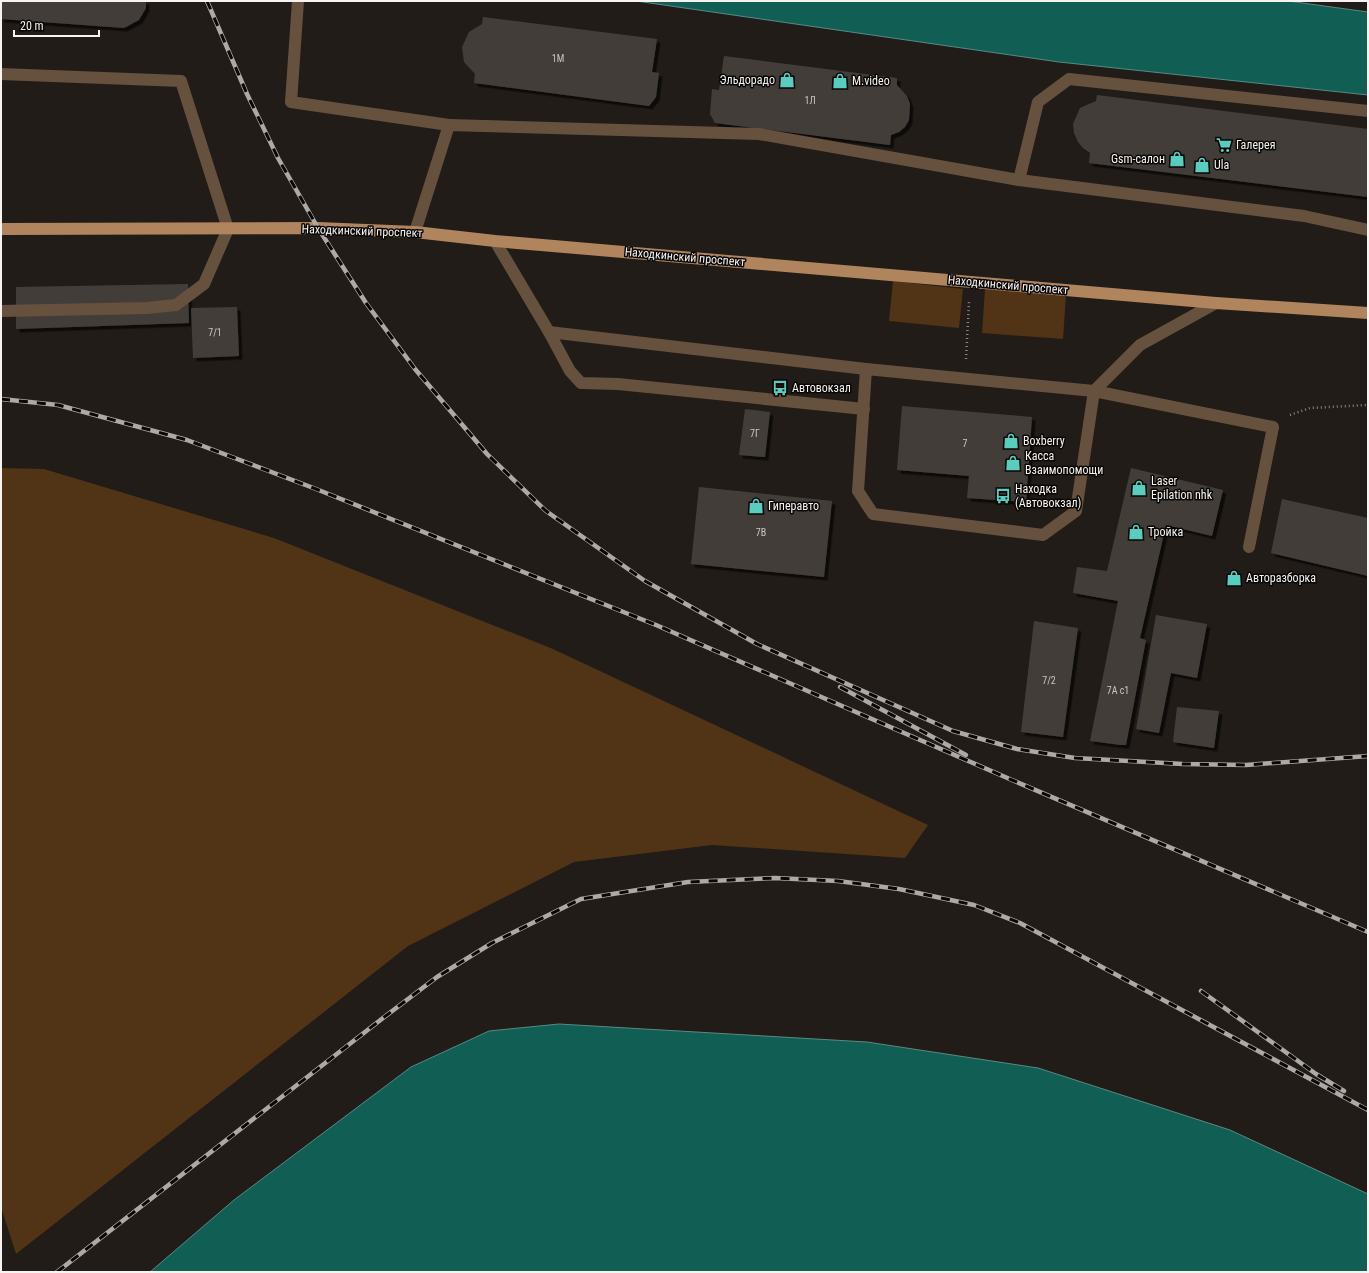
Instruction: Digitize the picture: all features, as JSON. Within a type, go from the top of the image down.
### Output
[{"type":"main road","name":"Находкинский проспект","points":[[1,229],[318,228],[415,232],[495,241],[1216,303],[1368,313]]},
{"type":"lane","points":[[298,1],[291,102],[449,125],[759,134],[1019,180],[1304,216],[1368,230]]},
{"type":"lane","points":[[1,74],[181,81],[228,229],[204,284],[176,305],[147,308],[1,311]]},
{"type":"lane","points":[[1019,180],[1038,102],[1069,79],[1368,110]]},
{"type":"lane","points":[[415,232],[449,125]]},
{"type":"lane","points":[[495,241],[549,332],[570,371],[581,383],[618,384],[864,409]]},
{"type":"lane","points":[[866,369],[858,491],[873,514],[1043,535],[1076,511],[1094,391],[1140,346],[1216,303]]},
{"type":"lane","points":[[549,332],[866,369],[1094,391],[1272,427],[1249,546]]},
{"type":"path","points":[[965,379],[970,281]]},
{"type":"path","points":[[1272,427],[1288,416],[1310,408],[1368,405]]},
{"type":"shaded area","points":[[893,281],[963,289],[959,328],[889,321]]},
{"type":"shaded area","points":[[985,289],[1066,295],[1063,339],[982,333]]},
{"type":"shaded area","points":[[1,468],[44,469],[274,538],[553,649],[928,825],[905,858],[712,845],[574,862],[408,946],[16,1254],[1,1207]]},
{"type":"water","points":[[636,1],[1288,1],[1368,12],[1368,95],[1059,62]]},
{"type":"water","points":[[559,1024],[867,1042],[1038,1068],[1230,1130],[1368,1194],[1368,1272],[150,1272],[234,1200],[411,1067],[489,1031]]},
{"type":"building","points":[[1,1],[146,1],[146,8],[139,20],[124,28],[1,19]]},
{"type":"building","points":[[483,17],[657,39],[652,72],[659,73],[656,97],[649,106],[474,83],[475,74],[464,62],[462,47],[469,32],[482,24]]},
{"type":"building","points":[[724,56],[897,78],[897,85],[907,96],[910,104],[909,120],[905,127],[899,132],[891,135],[890,145],[715,123],[710,114],[712,89],[719,90]]},
{"type":"building","name":"Галерея","points":[[1097,95],[1368,129],[1368,197],[1089,163],[1090,153],[1078,142],[1074,133],[1073,124],[1080,108],[1096,101]]},
{"type":"building","points":[[188,284],[189,323],[16,329],[16,287]]},
{"type":"building","points":[[237,307],[239,356],[193,358],[191,308]]},
{"type":"building","points":[[902,406],[1032,417],[1026,502],[967,498],[969,476],[897,470]]},
{"type":"building","points":[[745,409],[770,412],[765,457],[739,455]]},
{"type":"building","points":[[1131,468],[1223,490],[1212,536],[1166,525],[1140,638],[1146,640],[1126,745],[1121,745],[1090,741],[1118,601],[1073,593],[1077,567],[1107,571]]},
{"type":"building","points":[[699,487],[832,501],[824,577],[691,564]]},
{"type":"building","points":[[1282,499],[1368,518],[1368,576],[1271,553]]},
{"type":"building","points":[[1156,615],[1207,624],[1197,678],[1171,673],[1159,733],[1136,729]]},
{"type":"building","points":[[1034,621],[1078,628],[1063,737],[1021,732]]},
{"type":"building","points":[[1177,707],[1219,711],[1214,748],[1173,742]]},
{"type":"railway","points":[[207,1],[247,94],[278,158],[318,228],[366,303],[415,369],[487,454],[546,511],[645,581],[757,644],[953,731],[1017,749],[1075,758],[1183,764],[1246,765],[1368,756]]},
{"type":"railway","points":[[1,399],[58,405],[187,440],[316,489],[656,625],[1012,780],[1368,932]]},
{"type":"railway","points":[[840,687],[966,755]]},
{"type":"railway","points":[[57,1272],[437,977],[492,943],[581,899],[688,882],[775,878],[838,881],[899,889],[974,905],[1020,923],[1368,1110]]},
{"type":"railway","points":[[1201,991],[1316,1074],[1344,1091]]},
{"type":"place","name":"Эльдорадо","points":[[787,80]]},
{"type":"place","name":"M.video","points":[[840,81]]},
{"type":"place","name":"Галерея","points":[[1224,145]]},
{"type":"place","name":"Gsm-салон","points":[[1177,159]]},
{"type":"place","name":"Ula","points":[[1202,165]]},
{"type":"place","name":"Автовокзал","points":[[780,388]]},
{"type":"place","name":"Boxberry","points":[[1011,441]]},
{"type":"place","name":"Касса Взаимопомощи","points":[[1013,463]]},
{"type":"place","name":"Laser Epilation nhk","points":[[1139,488]]},
{"type":"place","name":"Находка (Автовокзал)","points":[[1003,496]]},
{"type":"place","name":"Гиперавто","points":[[756,506]]},
{"type":"place","name":"Тройка","points":[[1136,532]]},
{"type":"place","name":"Авторазборка","points":[[1234,578]]}]
